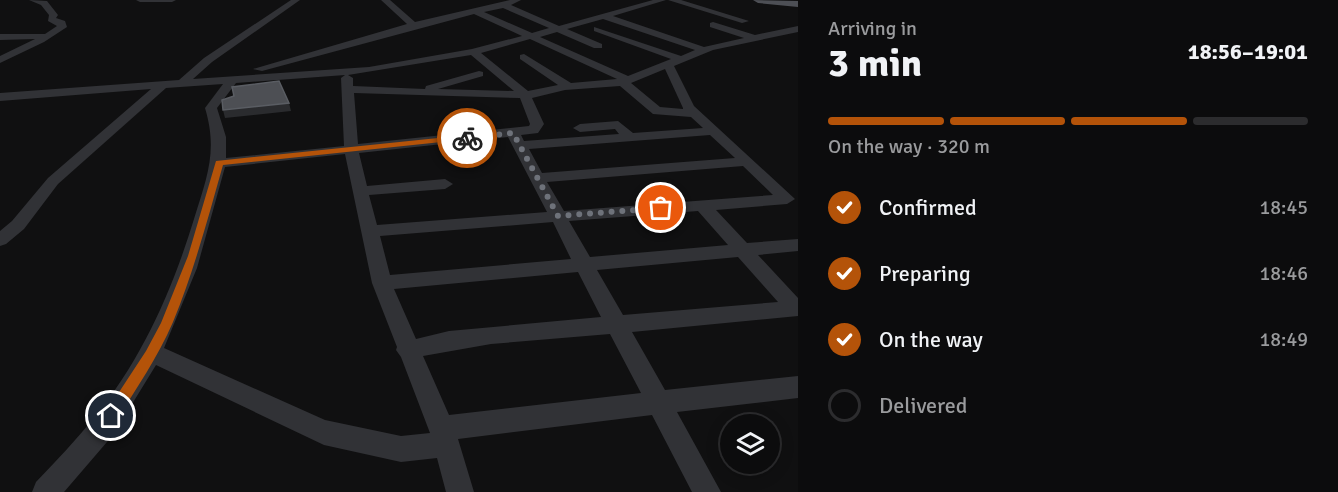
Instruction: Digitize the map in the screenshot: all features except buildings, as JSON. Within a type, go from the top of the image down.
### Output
[{"type":"main road","points":[[758,0],[798,2]]},
{"type":"street","points":[[0,60],[49,36],[63,25],[51,19],[54,15],[44,3],[33,0]]},
{"type":"street","points":[[140,0],[172,0]]},
{"type":"street","points":[[184,82],[208,60],[296,0]]},
{"type":"street","points":[[385,0],[413,25]]},
{"type":"street","points":[[46,492],[111,416],[152,352],[167,323],[193,256],[219,163],[221,136],[212,108],[227,79],[413,25],[504,5],[517,0]]},
{"type":"street","points":[[347,81],[512,43],[662,0]]},
{"type":"street","points":[[672,0],[745,21]]},
{"type":"street","points":[[504,5],[558,31],[598,46]]},
{"type":"street","points":[[475,11],[626,81],[657,111],[694,113]]},
{"type":"street","points":[[457,15],[475,24]]},
{"type":"street","points":[[606,17],[703,50]]},
{"type":"street","points":[[713,25],[753,38]]},
{"type":"street","points":[[597,29],[674,61]]},
{"type":"street","points":[[0,97],[227,79],[347,81],[423,91],[485,95],[537,94],[568,87],[626,81],[703,50],[798,29]]},
{"type":"street","points":[[493,33],[512,43]]},
{"type":"street","points":[[0,37],[49,36]]},
{"type":"street","points":[[473,52],[524,93],[537,124],[522,136]]},
{"type":"street","points":[[524,57],[568,87]]},
{"type":"street","points":[[369,231],[787,199],[744,162],[694,113],[683,97],[674,61]]},
{"type":"street","points":[[423,91],[479,74]]},
{"type":"street","points":[[347,81],[351,150],[382,283],[407,350],[444,437],[460,492]]},
{"type":"street","points":[[0,240],[18,225],[53,181],[165,83]]},
{"type":"street","points":[[219,163],[522,136],[618,125],[629,137]]},
{"type":"street","points":[[522,136],[629,137],[712,131]]},
{"type":"street","points":[[522,136],[537,178],[707,492]]},
{"type":"street","points":[[537,178],[744,162]]},
{"type":"street","points":[[361,191],[445,184]]},
{"type":"street","points":[[407,350],[449,340],[796,309],[702,205]]},
{"type":"street","points":[[382,283],[798,245]]},
{"type":"street","points":[[152,352],[196,375],[324,432],[401,449],[444,437],[482,422],[798,387]]},
{"type":"way so far","points":[[467,138],[513,133],[558,216],[661,208]]},
{"type":"route","points":[[111,416],[151,355],[167,323],[193,256],[219,163],[467,138]]}]
